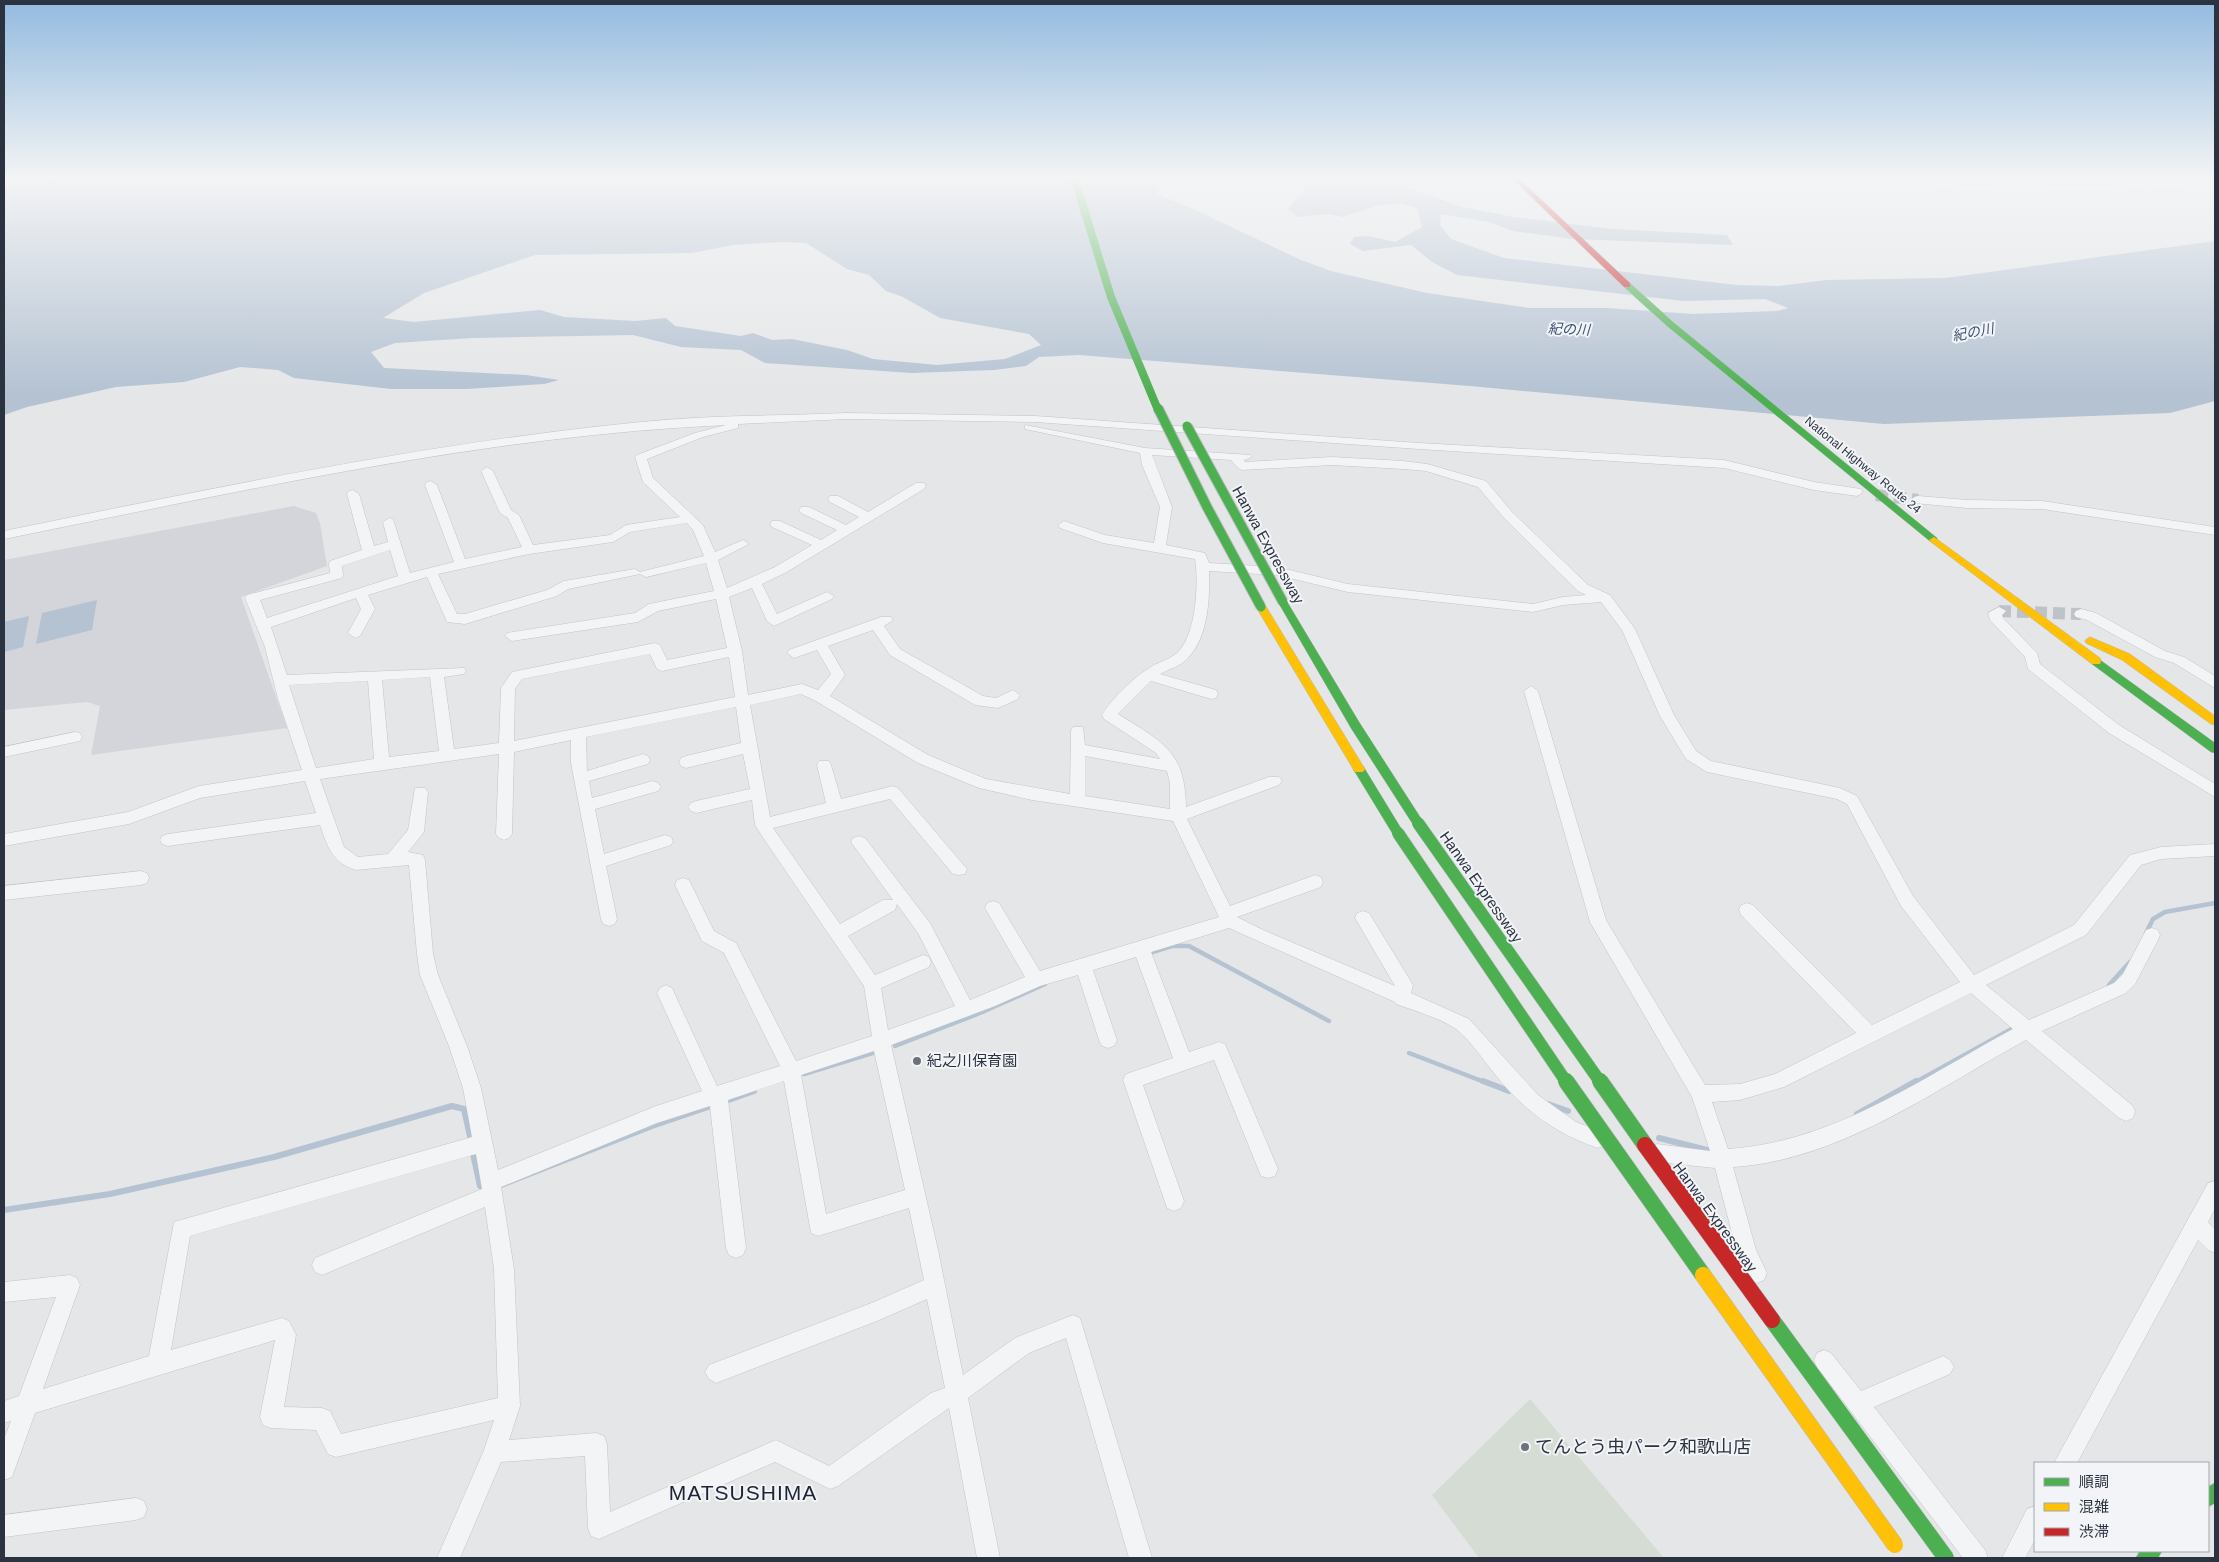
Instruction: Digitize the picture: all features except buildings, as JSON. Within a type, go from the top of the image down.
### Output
[{"type":"highway","points":[[1096,250],[1107,286],[1134,356],[1172,440],[1261,607],[1398,833],[1556,1067],[1900,1552]]},
{"type":"highway","name":"National Highway Route 24","points":[[1589,250],[1670,324],[1942,547],[2215,749]]},
{"type":"highway","name":"National Highway Route 24","points":[[1605,250],[1666,308],[1872,476],[1918,506]]},
{"type":"highway","name":"Hanwa Expressway","points":[[1181,413],[1225,498],[1283,602],[1350,717],[1418,823],[1700,1223],[1946,1558]]},
{"type":"highway","points":[[2039,620],[2071,655],[2215,762]]},
{"type":"highway","points":[[2215,721],[2126,658],[2086,638],[2215,733]]},
{"type":"street","points":[[4,535],[312,473],[514,440],[643,425],[743,419],[846,416],[1035,419],[1419,446],[1724,464],[1814,486],[1857,492]]},
{"type":"street","points":[[978,418],[1145,451],[1235,457],[1268,458],[1419,446]]},
{"type":"street","points":[[743,419],[732,427],[699,435],[641,457],[647,479],[699,528],[711,558],[735,651],[749,748],[763,825],[872,984],[883,1040],[884,1056],[935,1286],[989,1558]]},
{"type":"street","points":[[1145,451],[1148,465],[1166,507],[1159,548]]},
{"type":"street","points":[[1235,457],[1242,466],[1332,461],[1403,465],[1427,468],[1482,484],[1508,516],[1582,588],[1605,598],[1628,628],[1667,716],[1691,756],[1707,766],[1840,794],[1852,800],[1907,901],[1936,942],[1971,983],[2126,1112]]},
{"type":"street","points":[[487,471],[506,513],[513,515],[529,550]]},
{"type":"street","points":[[431,485],[461,564]]},
{"type":"street","points":[[512,636],[638,617],[654,607],[710,595],[722,595],[780,570],[845,529],[920,486]]},
{"type":"street","points":[[353,494],[369,552]]},
{"type":"street","points":[[834,499],[867,516]]},
{"type":"street","points":[[1918,506],[1967,504],[2042,505],[2215,531]]},
{"type":"street","points":[[805,510],[845,529]]},
{"type":"street","points":[[264,624],[405,578],[461,564],[529,550],[613,538],[626,529],[690,519]]},
{"type":"street","points":[[389,522],[405,578]]},
{"type":"street","points":[[776,524],[820,544]]},
{"type":"street","points":[[1064,525],[1103,539],[1201,556],[1204,567],[1194,639],[1184,654],[1172,663],[1148,675],[1109,715],[1161,748],[1173,767],[1178,783],[1178,816],[1228,917],[1257,935],[1456,1020],[1469,1028],[1515,1086],[1537,1107],[1575,1132],[1596,1139],[1662,1154],[1779,1153],[1826,1139],[1852,1128],[2022,1026],[2120,988],[2129,979],[2152,934]]},
{"type":"street","points":[[395,544],[335,564],[337,575],[252,598],[264,624],[281,678],[285,699],[337,851],[343,857],[356,864],[408,858],[417,860],[425,954],[429,975],[458,1046],[472,1088],[475,1145],[492,1188],[504,1268],[509,1406],[494,1452],[448,1558]]},
{"type":"street","points":[[430,572],[452,619],[465,619],[552,593],[564,585],[641,573],[711,558],[743,544]]},
{"type":"street","points":[[1204,567],[1277,571],[1348,588],[1533,608],[1563,600],[1605,598]]},
{"type":"street","points":[[755,582],[774,621],[827,596]]},
{"type":"street","points":[[355,633],[368,609],[360,592]]},
{"type":"street","points":[[1999,611],[1995,613],[1997,620],[2032,656],[2033,666],[2114,729],[2215,791]]},
{"type":"street","points":[[2081,614],[2091,616],[2160,654],[2179,660],[2215,683]]},
{"type":"street","points":[[794,653],[821,645],[881,622],[895,652],[980,701],[998,703],[1013,695]]},
{"type":"street","points":[[820,697],[838,675],[821,645]]},
{"type":"street","points":[[504,834],[508,688],[517,675],[655,648],[662,666],[735,651]]},
{"type":"street","points":[[288,680],[459,671]]},
{"type":"street","points":[[436,672],[447,755]]},
{"type":"street","points":[[1148,675],[1211,694]]},
{"type":"street","points":[[375,676],[382,763]]},
{"type":"street","points":[[4,840],[129,818],[199,792],[382,763],[506,748],[802,689],[820,697],[923,758],[984,784],[1032,794],[1178,816],[1274,781]]},
{"type":"street","points":[[1531,691],[1598,922],[1700,1094],[1720,1154],[1753,1267],[1977,1558]]},
{"type":"street","points":[[1077,800],[1078,731]]},
{"type":"street","points":[[579,733],[578,763],[609,919]]},
{"type":"street","points":[[4,752],[75,737]]},
{"type":"street","points":[[686,762],[749,748]]},
{"type":"street","points":[[1078,749],[1173,767]]},
{"type":"street","points":[[581,778],[643,760]]},
{"type":"street","points":[[824,765],[836,807]]},
{"type":"street","points":[[587,805],[652,787]]},
{"type":"street","points":[[392,860],[416,832],[420,792]]},
{"type":"street","points":[[763,825],[893,792],[959,869]]},
{"type":"street","points":[[696,807],[758,794]]},
{"type":"street","points":[[168,840],[326,818]]},
{"type":"street","points":[[598,862],[665,841]]},
{"type":"street","points":[[859,842],[924,928],[966,1010]]},
{"type":"street","points":[[1700,1094],[1740,1092],[1760,1088],[1870,1036],[1971,983],[2080,930],[2136,860],[2161,853],[2215,850]]},
{"type":"street","points":[[4,893],[141,878]]},
{"type":"street","points":[[322,1265],[656,1116],[792,1076],[966,1010],[1036,980],[1085,969],[1142,952],[1315,882]]},
{"type":"street","points":[[683,885],[708,936],[730,948],[792,1076],[818,1226],[915,1197]]},
{"type":"street","points":[[838,934],[889,905]]},
{"type":"street","points":[[993,908],[1036,980]]},
{"type":"street","points":[[1747,910],[1870,1036]]},
{"type":"street","points":[[1363,918],[1404,985],[1402,998]]},
{"type":"street","points":[[1142,952],[1184,1062]]},
{"type":"street","points":[[872,984],[923,962]]},
{"type":"street","points":[[1085,969],[1108,1040]]},
{"type":"street","points":[[666,993],[717,1099],[736,1248]]},
{"type":"street","points":[[1174,1201],[1132,1080],[1219,1050],[1268,1169]]},
{"type":"street","points":[[158,1364],[181,1229],[475,1145]]},
{"type":"street","points":[[2066,1462],[2215,1190]]},
{"type":"street","points":[[2197,1224],[2215,1244]]},
{"type":"street","points":[[4,1292],[70,1285],[4,1469]]},
{"type":"street","points":[[716,1372],[877,1311],[935,1286]]},
{"type":"street","points":[[494,1452],[596,1444],[599,1528],[776,1451],[830,1478],[939,1402],[956,1394],[1022,1345],[1073,1325],[1142,1558]]},
{"type":"street","points":[[4,1412],[282,1328],[286,1335],[271,1417],[322,1419],[336,1446],[509,1406]]},
{"type":"street","points":[[1858,1403],[1944,1366]]},
{"type":"street","points":[[4,1526],[136,1509]]},
{"type":"street","points":[[2013,1558],[2034,1519]]},
{"type":"shaded area","points":[[294,506],[316,513],[320,523],[327,566],[241,597],[287,728],[91,755],[100,706],[87,702],[4,710],[4,560]]},
{"type":"shaded area","name":"てんとう虫パーク和歌山店","points":[[1530,1399],[1664,1558],[1479,1558],[1432,1495]]},
{"type":"water","name":"紀の川","points":[[4,250],[708,250],[692,253],[535,255],[424,293],[383,318],[414,322],[540,310],[564,317],[635,321],[666,318],[675,326],[741,336],[753,333],[772,340],[792,339],[847,350],[873,359],[937,365],[1005,359],[1041,345],[1029,334],[940,318],[903,297],[886,291],[869,275],[847,269],[817,250],[1280,250],[1331,271],[1427,293],[1529,308],[1606,308],[1693,314],[1777,311],[1788,308],[1765,299],[1684,301],[1457,275],[1432,262],[1417,250],[1481,250],[1504,258],[1737,285],[1779,286],[1826,280],[1946,278],[2150,250],[2215,250],[2215,401],[2170,413],[1884,424],[1470,386],[1079,355],[1039,357],[1026,366],[994,370],[912,373],[765,363],[741,350],[681,347],[633,335],[472,338],[395,343],[371,352],[384,368],[526,375],[559,380],[544,384],[466,389],[391,389],[294,378],[278,370],[240,367],[184,382],[116,387],[27,407],[4,415]]},
{"type":"water","points":[[97,600],[92,630],[36,644],[42,613]]},
{"type":"water","points":[[29,616],[23,647],[4,652],[4,622]]},
{"type":"waterway","points":[[2146,933],[2153,919],[2165,912],[2215,903]]},
{"type":"waterway","points":[[1146,954],[1172,946],[1189,946],[1329,1021]]},
{"type":"waterway","points":[[2109,985],[2130,962]]},
{"type":"waterway","points":[[895,1046],[980,1013],[1045,984]]},
{"type":"waterway","points":[[1914,1083],[2017,1026]]},
{"type":"waterway","points":[[804,1074],[879,1051]]},
{"type":"waterway","points":[[1409,1053],[1487,1083]]},
{"type":"waterway","points":[[1483,1081],[1509,1091]]},
{"type":"waterway","points":[[1857,1114],[1916,1081]]},
{"type":"waterway","points":[[723,1102],[754,1091]]},
{"type":"waterway","points":[[1548,1104],[1568,1111]]},
{"type":"waterway","points":[[501,1185],[652,1126],[714,1105]]},
{"type":"waterway","points":[[4,1210],[110,1194],[274,1157],[452,1106],[464,1109],[471,1141]]},
{"type":"waterway","points":[[1659,1138],[1715,1152]]},
{"type":"waterway","points":[[472,1149],[480,1186],[486,1187]]},
{"type":"tunnel","points":[[1876,495],[1918,500]]},
{"type":"tunnel","points":[[1999,611],[2081,614]]},
{"type":"traffic: fast","points":[[1096,250],[1118,316],[1156,405],[1189,473],[1261,607]]},
{"type":"traffic: fast","points":[[1627,285],[1670,324],[1934,540]]},
{"type":"traffic: fast","points":[[1187,426],[1283,602]]},
{"type":"traffic: fast","points":[[1283,602],[1355,725],[1418,823]]},
{"type":"traffic: fast","points":[[2096,661],[2215,749]]},
{"type":"traffic: fast","points":[[1359,769],[1398,833]]},
{"type":"traffic: fast","points":[[1418,823],[1645,1145]]},
{"type":"traffic: fast","points":[[1398,833],[1556,1067],[1703,1275]]},
{"type":"traffic: fast","points":[[1772,1320],[1946,1558]]},
{"type":"traffic: fast","points":[[2209,1498],[2215,1491]]},
{"type":"traffic: fast","points":[[2145,1558],[2152,1552]]},
{"type":"traffic: slow","points":[[1934,540],[2096,661]]},
{"type":"traffic: slow","points":[[1261,607],[1359,769]]},
{"type":"traffic: slow","points":[[2090,641],[2126,657],[2215,721]]},
{"type":"traffic: slow","points":[[1703,1275],[1895,1545]]},
{"type":"traffic: jam","points":[[1590,250],[1627,285]]},
{"type":"traffic: jam","points":[[1645,1145],[1772,1320]]},
{"type":"place","name":"紀之川保育園","points":[[917,1061]]},
{"type":"place","name":"てんとう虫パーク和歌山店","points":[[1525,1447]]},
{"type":"district","name":"MATSUSHIMA","points":[[743,1493]]}]
